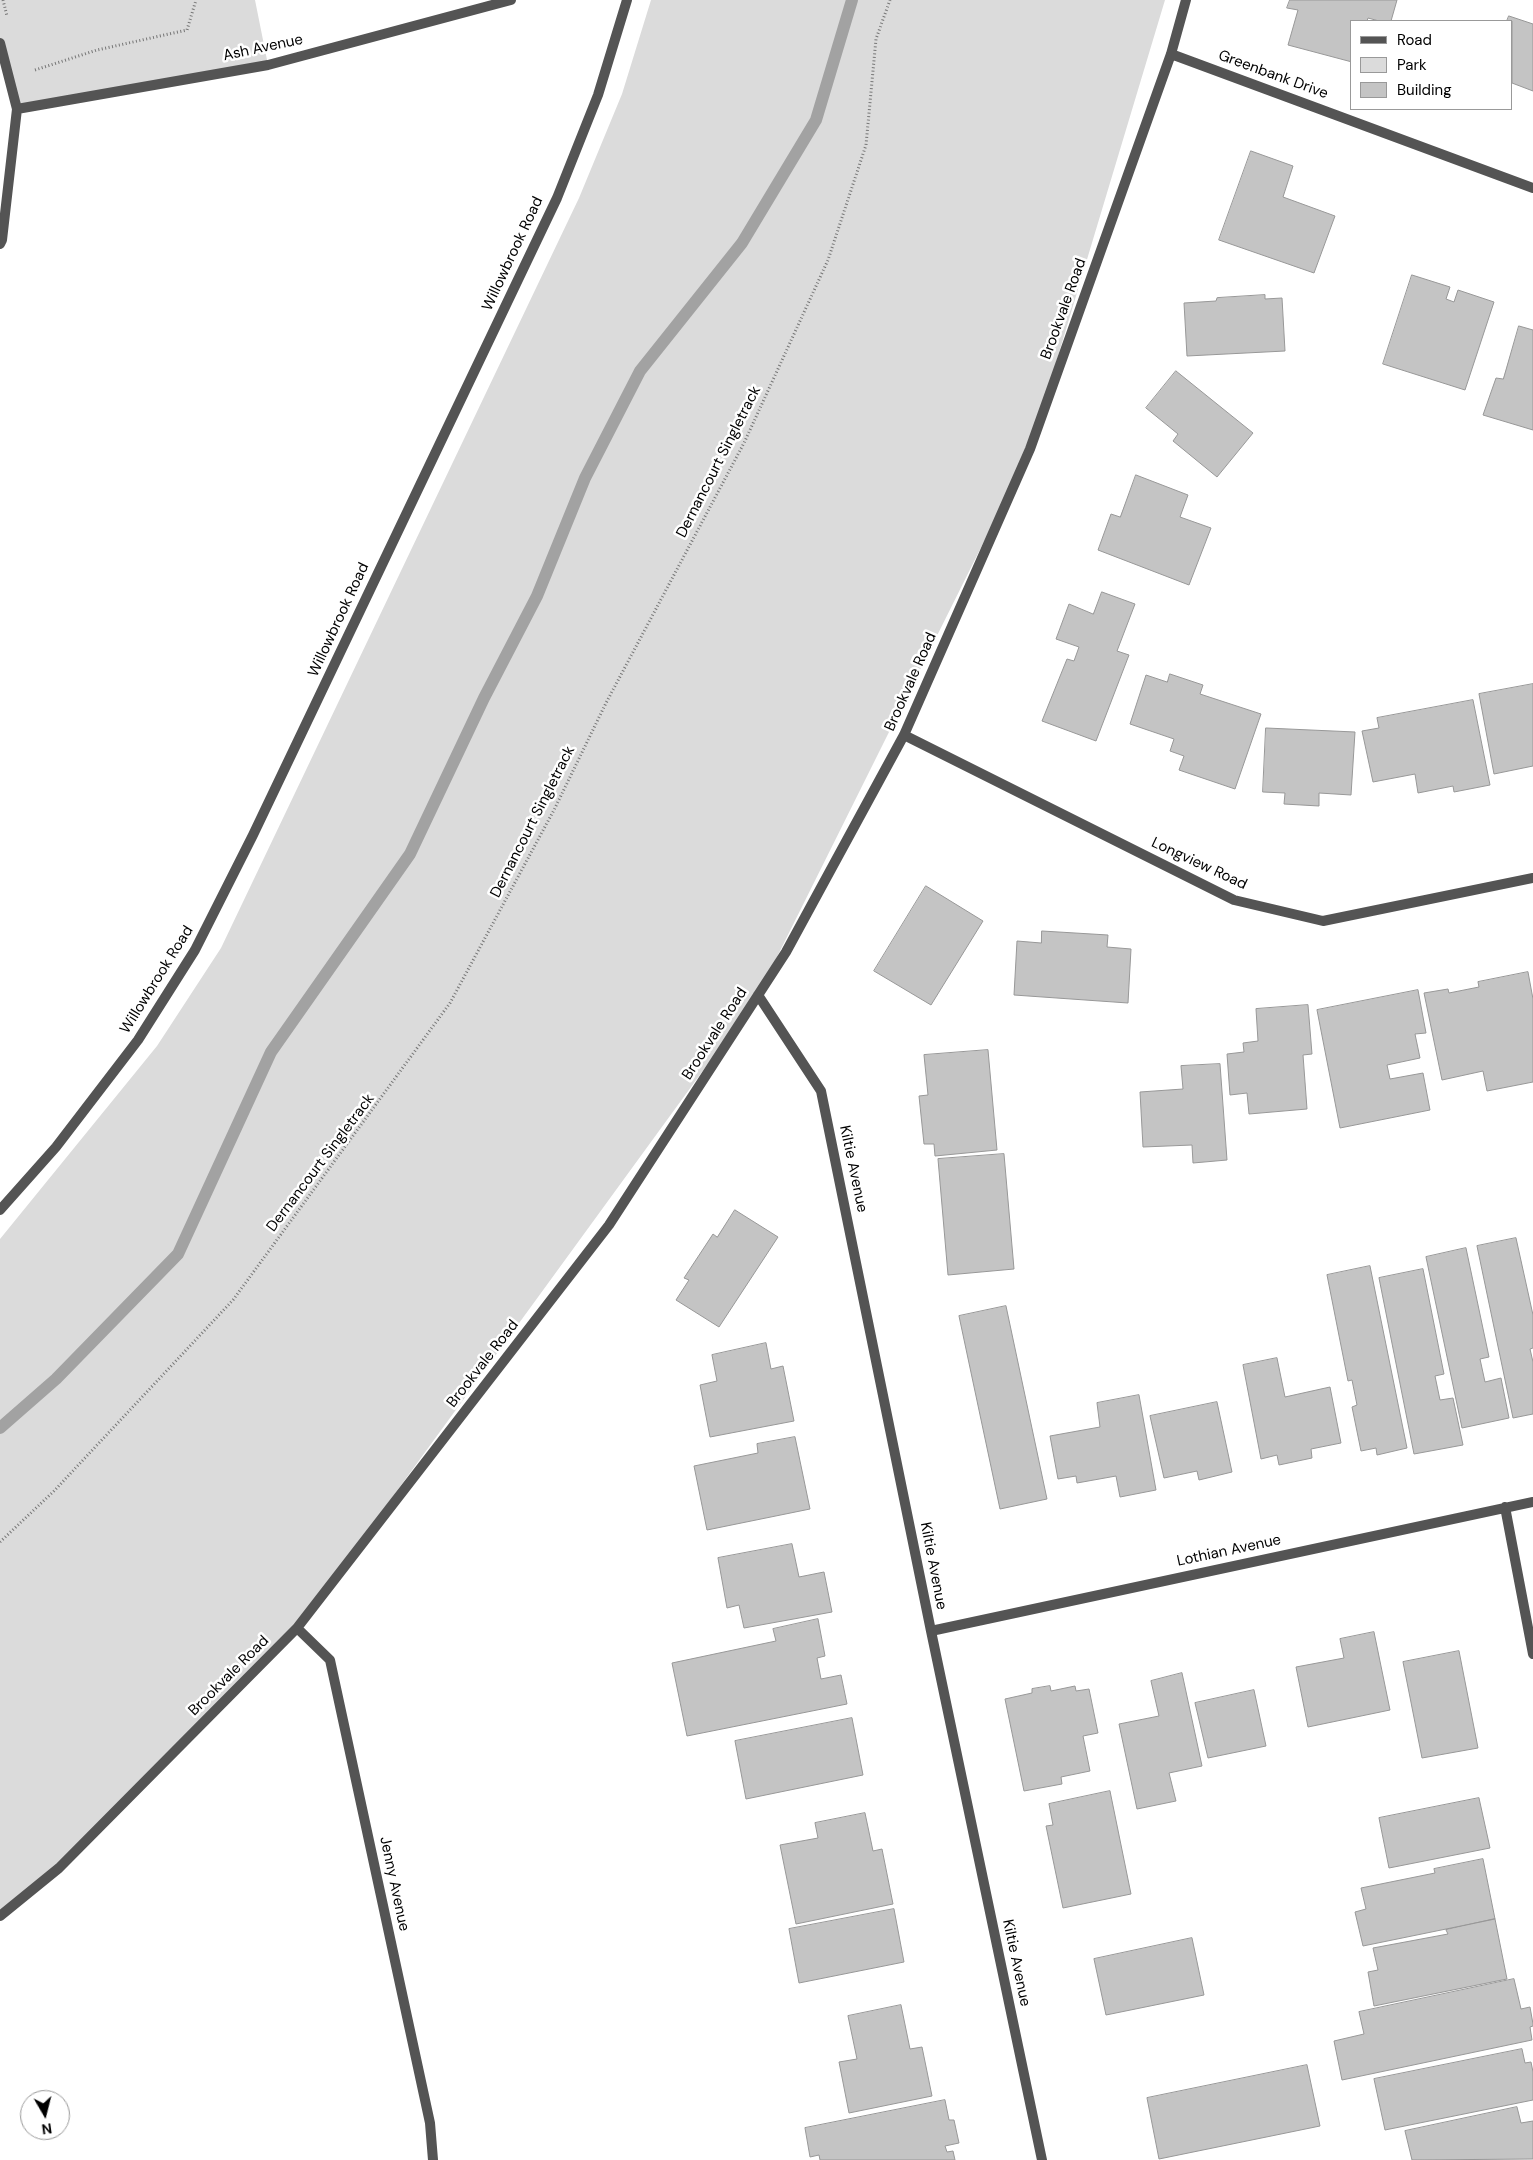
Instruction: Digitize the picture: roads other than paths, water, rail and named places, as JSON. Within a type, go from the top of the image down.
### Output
[{"type":"street","name":"Ash Avenue","points":[[17,109],[268,65],[511,0]]},
{"type":"street","name":"Willowbrook Road","points":[[0,1210],[56,1147],[138,1040],[195,950],[253,835],[556,198],[598,95],[627,0]]},
{"type":"street","name":"Brookvale Road","points":[[0,1916],[59,1868],[297,1628],[610,1225],[786,952],[904,735],[1030,449],[1171,54],[1186,0]]},
{"type":"street","points":[[0,43],[17,109],[0,244]]},
{"type":"street","name":"Greenbank Drive","points":[[1171,54],[1533,188]]},
{"type":"street","name":"Longview Road","points":[[904,735],[1234,900],[1323,921],[1533,878]]},
{"type":"street","name":"Kiltie Avenue","points":[[758,995],[821,1091],[931,1631],[1042,2160]]},
{"type":"street","name":"Lothian Avenue","points":[[931,1631],[1533,1502]]},
{"type":"street","points":[[1505,1507],[1533,1654]]},
{"type":"street","name":"Jenny Avenue","points":[[297,1628],[330,1660],[428,2113],[433,2160]]},
{"type":"waterway","points":[[0,1428],[56,1379],[178,1254],[271,1052],[410,854],[484,698],[537,596],[585,478],[640,371],[742,243],[816,120],[852,0]]}]
